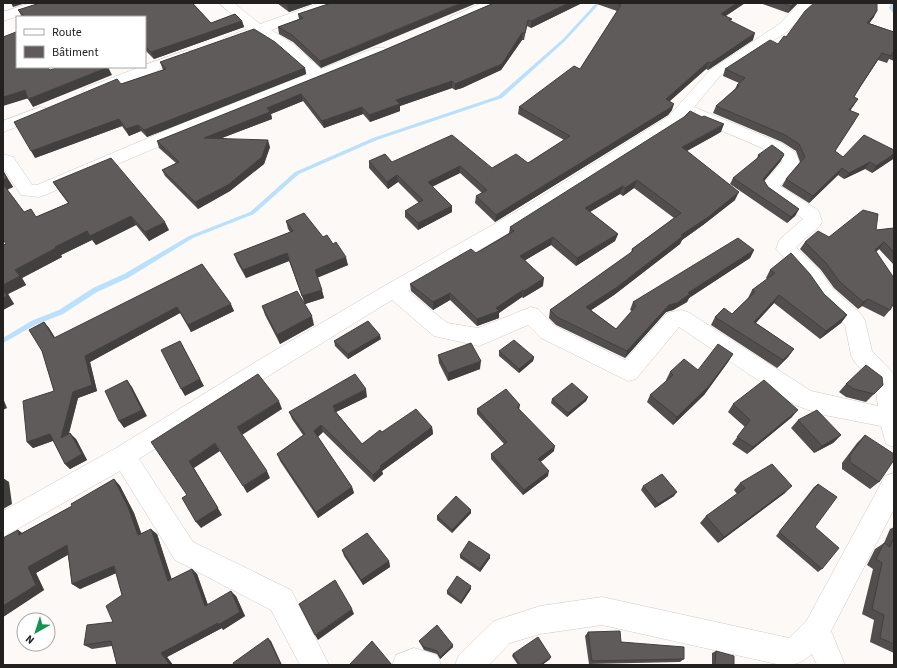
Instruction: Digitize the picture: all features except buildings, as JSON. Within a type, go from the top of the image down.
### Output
[{"type":"street","points":[[3,17],[44,3]]},
{"type":"street","points":[[226,3],[258,30],[274,37],[287,46],[319,76]]},
{"type":"street","points":[[214,45],[333,3]]},
{"type":"street","points":[[440,26],[493,3]]},
{"type":"street","points":[[3,525],[124,456],[270,364],[393,290],[532,211],[674,120],[715,73],[783,28],[808,3]]},
{"type":"street","points":[[3,160],[7,162],[27,191],[39,191],[187,128],[391,47]]},
{"type":"street","points":[[75,98],[149,68],[200,50]]},
{"type":"street","points":[[3,127],[55,106]]},
{"type":"street","points":[[393,290],[441,330],[479,337],[531,315],[548,332],[628,372],[674,319],[681,318],[803,398],[893,425],[886,381],[884,377],[862,355],[855,321],[826,295],[813,276],[786,249],[786,245],[813,221],[812,215],[771,189],[770,186],[791,163],[789,156],[775,147],[685,109]]},
{"type":"street","points":[[124,456],[184,551],[281,600],[315,665]]},
{"type":"street","points":[[469,665],[499,634],[504,631],[540,620],[592,611],[602,611],[786,652],[795,651],[817,630],[894,484]]},
{"type":"street","points":[[817,630],[831,665]]},
{"type":"street","points":[[406,665],[414,662],[427,665]]},
{"type":"waterway","points":[[3,341],[33,323],[61,312],[95,290],[126,276],[191,237],[252,213],[297,173],[375,139],[500,97],[564,40],[598,3]]},
{"type":"waterway","points":[[893,3],[891,8],[894,12]]}]
